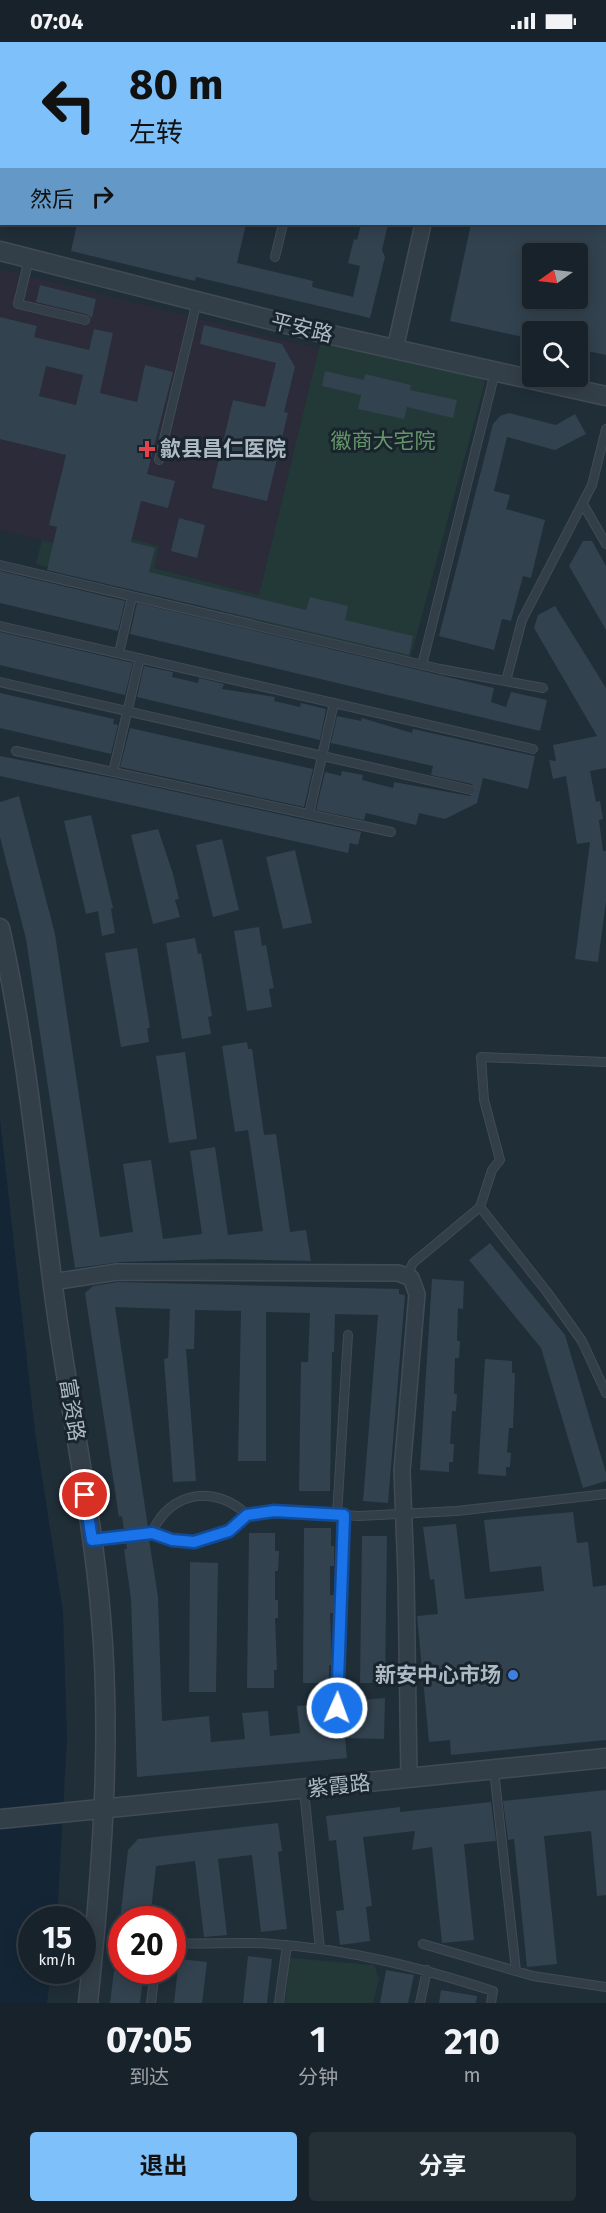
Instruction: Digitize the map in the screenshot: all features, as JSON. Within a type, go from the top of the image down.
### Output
[{"type":"street","points":[[395,349],[423,225]]},
{"type":"street","name":"平安路","points":[[0,251],[395,349],[606,396]]},
{"type":"street","name":"富资路","points":[[0,928],[29,1103],[52,1282],[92,1540],[104,1659],[102,1810],[88,2003]]},
{"type":"street","points":[[52,1282],[117,1272],[398,1273],[407,1275],[416,1288],[417,1294],[402,1471],[409,1779]]},
{"type":"street","name":"紫霞路","points":[[0,1819],[606,1758]]},
{"type":"lane","points":[[275,257],[283,225]]},
{"type":"lane","points":[[29,259],[18,304],[85,320]]},
{"type":"lane","points":[[159,460],[197,301]]},
{"type":"lane","points":[[422,665],[495,371]]},
{"type":"lane","points":[[506,681],[522,620],[583,504],[597,471],[606,429]]},
{"type":"lane","points":[[583,504],[606,544]]},
{"type":"lane","points":[[0,565],[422,665],[543,688]]},
{"type":"lane","points":[[119,653],[132,597]]},
{"type":"lane","points":[[0,626],[533,749]]},
{"type":"lane","points":[[113,772],[140,658]]},
{"type":"lane","points":[[0,682],[471,790]]},
{"type":"lane","points":[[309,814],[334,703]]},
{"type":"lane","points":[[16,751],[391,831]]},
{"type":"lane","points":[[407,1275],[413,1263],[480,1207],[492,1170],[500,1160],[484,1100],[481,1058],[606,1062]]},
{"type":"lane","points":[[480,1207],[547,1292],[582,1341],[606,1393]]},
{"type":"lane","points":[[337,1708],[340,1515],[348,1335]]},
{"type":"lane","points":[[92,1540],[152,1533],[172,1540],[206,1540],[229,1531],[247,1515],[274,1511],[340,1515],[404,1514],[606,1494]]},
{"type":"lane","points":[[152,1533],[162,1514],[175,1503],[190,1497],[201,1495],[222,1498],[247,1515]]},
{"type":"lane","points":[[494,1770],[516,1971]]},
{"type":"lane","points":[[304,1790],[320,1949]]},
{"type":"lane","points":[[186,1944],[207,1945],[229,1941],[320,1949],[427,1970],[493,1991],[491,2003]]},
{"type":"lane","points":[[423,1944],[516,1971],[606,1988]]},
{"type":"lane","points":[[279,2003],[287,1945]]},
{"type":"lane","points":[[420,2003],[427,1970]]},
{"type":"lane","points":[[151,2003],[153,1984]]},
{"type":"shaded area","name":"歙县昌仁医院","points":[[0,269],[319,349],[259,595],[154,568],[132,539],[127,562],[0,530]]},
{"type":"shaded area","points":[[0,1119],[35,1432],[63,1612],[67,1738],[58,1906],[18,1906],[18,1984],[49,1984],[47,2003],[0,2003]]},
{"type":"green space","name":"徽商大宅院","points":[[321,340],[478,375],[485,382],[410,659],[36,564],[42,540],[126,561],[132,539],[159,546],[154,568],[259,595]]},
{"type":"green space","points":[[290,1958],[374,1965],[379,1979],[373,2003],[285,2003]]},
{"type":"building","points":[[77,225],[246,225],[237,263],[313,281],[312,287],[353,297],[360,266],[348,263],[354,239],[357,240],[361,225],[388,225],[382,250],[385,257],[370,318],[196,277],[195,281],[71,251]]},
{"type":"building","points":[[471,225],[606,225],[606,355],[588,351],[588,321],[522,321],[522,337],[450,321]]},
{"type":"building","points":[[40,285],[96,299],[92,318],[86,314],[36,302]]},
{"type":"building","points":[[0,317],[37,326],[34,337],[89,350],[94,329],[113,333],[100,393],[137,402],[145,365],[173,372],[147,474],[175,481],[168,508],[141,501],[131,542],[155,548],[149,572],[306,610],[310,597],[348,606],[345,620],[413,636],[409,655],[47,570],[57,527],[49,525],[66,455],[0,439]],"holes":[[[46,366],[83,375],[76,405],[39,396]]]},
{"type":"building","points":[[204,325],[282,344],[295,367],[284,412],[288,413],[267,501],[212,488],[233,400],[265,407],[276,363],[200,344]]},
{"type":"building","points":[[325,371],[364,380],[365,374],[411,385],[410,390],[457,400],[453,418],[407,407],[404,419],[358,409],[361,395],[322,386]]},
{"type":"building","points":[[509,413],[556,425],[575,414],[586,434],[555,450],[507,437],[494,491],[510,495],[506,509],[545,520],[531,578],[523,576],[511,621],[502,619],[494,650],[439,636],[493,424],[500,416]]},
{"type":"building","points":[[179,518],[205,525],[197,558],[171,551]]},
{"type":"building","points":[[583,541],[592,541],[606,566],[606,630],[569,566]]},
{"type":"building","points":[[0,571],[125,601],[118,631],[0,603]]},
{"type":"building","points":[[137,603],[494,688],[491,702],[506,707],[511,692],[547,700],[540,731],[130,634]]},
{"type":"building","points":[[555,606],[606,688],[606,768],[590,771],[596,802],[600,801],[603,819],[599,820],[603,851],[606,851],[606,901],[598,962],[575,959],[590,842],[577,844],[566,776],[553,779],[549,760],[556,761],[553,745],[597,736],[534,628],[538,615]]},
{"type":"building","points":[[0,632],[133,663],[125,695],[0,665]]},
{"type":"building","points":[[144,666],[173,672],[172,677],[198,683],[199,678],[224,684],[222,689],[275,697],[274,701],[300,707],[301,703],[326,709],[320,740],[137,697]]},
{"type":"building","points":[[0,693],[114,719],[113,724],[118,725],[111,754],[0,728]]},
{"type":"building","points":[[337,716],[361,721],[362,718],[412,733],[413,729],[535,756],[528,789],[483,778],[477,803],[445,819],[419,813],[416,825],[366,813],[364,820],[316,810],[325,772],[341,776],[342,771],[363,775],[362,780],[393,788],[394,782],[470,796],[477,791],[472,784],[431,775],[433,766],[331,743]]},
{"type":"building","points":[[130,728],[313,769],[304,807],[120,767]]},
{"type":"building","points":[[0,756],[361,832],[358,845],[350,843],[348,853],[0,776]]},
{"type":"building","points":[[19,796],[55,934],[100,1237],[133,1232],[123,1164],[151,1160],[163,1239],[202,1234],[190,1151],[215,1147],[228,1235],[263,1231],[248,1130],[235,1132],[222,1046],[247,1042],[248,1049],[252,1049],[264,1135],[276,1134],[290,1232],[306,1230],[311,1261],[224,1259],[121,1262],[75,1268],[26,939],[0,837],[0,802]]},
{"type":"building","points":[[91,815],[113,908],[111,909],[115,933],[102,936],[98,911],[86,914],[64,821]]},
{"type":"building","points":[[158,829],[173,874],[179,899],[175,900],[180,917],[153,924],[131,835]]},
{"type":"building","points":[[222,839],[239,910],[213,917],[196,845]]},
{"type":"building","points":[[295,850],[312,923],[283,929],[266,857]]},
{"type":"building","points":[[259,927],[262,946],[266,945],[274,988],[269,989],[272,1007],[247,1011],[234,931]]},
{"type":"building","points":[[195,938],[198,954],[201,953],[212,1016],[208,1017],[211,1034],[182,1039],[166,943]]},
{"type":"building","points":[[137,948],[150,1028],[147,1028],[149,1042],[121,1047],[105,953]]},
{"type":"building","points":[[185,1052],[197,1139],[169,1143],[156,1056]]},
{"type":"building","points":[[490,1243],[565,1335],[606,1473],[606,1481],[583,1488],[541,1348],[469,1260]]},
{"type":"building","points":[[432,1279],[464,1281],[463,1309],[458,1308],[457,1341],[460,1341],[459,1358],[455,1358],[454,1394],[457,1394],[456,1411],[452,1411],[450,1444],[454,1444],[453,1462],[449,1462],[449,1472],[420,1470]]},
{"type":"building","points":[[118,1282],[399,1289],[399,1294],[405,1295],[388,1503],[363,1501],[378,1315],[335,1314],[334,1352],[332,1352],[330,1491],[299,1491],[301,1362],[308,1362],[310,1313],[266,1312],[266,1461],[238,1461],[241,1311],[195,1310],[194,1349],[186,1349],[196,1481],[173,1482],[164,1359],[168,1358],[170,1309],[115,1307],[148,1527],[124,1530],[122,1516],[119,1517],[85,1293],[93,1286]]},
{"type":"building","points":[[485,1359],[512,1361],[512,1373],[515,1373],[513,1428],[509,1428],[507,1452],[511,1453],[510,1467],[506,1467],[506,1476],[478,1474]]},
{"type":"building","name":"新安中心市场","points":[[573,1512],[577,1543],[588,1542],[593,1587],[606,1585],[606,1740],[451,1755],[450,1740],[429,1742],[417,1616],[438,1614],[434,1579],[430,1580],[423,1527],[456,1524],[465,1599],[544,1591],[541,1566],[490,1572],[484,1520]]},
{"type":"building","points":[[304,1528],[331,1528],[331,1546],[334,1546],[334,1566],[330,1566],[330,1595],[334,1595],[334,1613],[330,1613],[332,1665],[329,1665],[329,1683],[303,1683]]},
{"type":"building","points":[[249,1533],[275,1533],[275,1551],[279,1551],[278,1571],[275,1571],[275,1600],[278,1600],[278,1618],[275,1618],[277,1670],[274,1670],[274,1688],[247,1688]]},
{"type":"building","points":[[362,1536],[387,1536],[385,1683],[360,1683]]},
{"type":"building","points":[[149,1539],[158,1597],[162,1721],[209,1716],[211,1742],[245,1739],[242,1713],[268,1711],[270,1736],[300,1733],[297,1706],[320,1704],[323,1731],[359,1727],[360,1700],[385,1698],[384,1739],[345,1738],[347,1758],[137,1777],[131,1599],[124,1549],[127,1549],[126,1542]]},
{"type":"building","points":[[190,1562],[218,1563],[216,1692],[189,1692]]},
{"type":"building","points":[[606,1790],[606,1895],[597,1896],[591,1831],[544,1836],[557,1964],[527,1967],[514,1839],[508,1840],[503,1801]]},
{"type":"building","points":[[491,1802],[496,1841],[464,1844],[474,1940],[442,1943],[432,1847],[412,1850],[415,1831],[363,1837],[372,1906],[366,1907],[370,1941],[340,1945],[336,1911],[344,1910],[336,1840],[329,1841],[326,1816],[400,1807],[400,1812]]},
{"type":"building","points":[[278,1823],[282,1851],[278,1852],[287,1929],[261,1932],[252,1855],[218,1859],[227,1935],[204,1937],[195,1861],[156,1866],[152,1906],[122,1906],[128,1850],[138,1839]]},
{"type":"building","points":[[248,1956],[272,1959],[267,2003],[243,2003]]},
{"type":"building","points":[[186,1960],[207,1962],[202,2003],[174,2003],[176,1984],[186,1984]]},
{"type":"building","points":[[386,1970],[414,1975],[408,2003],[380,2003]]},
{"type":"building","points":[[112,1984],[142,1984],[140,2003],[110,2003]]},
{"type":"building","points":[[441,1990],[477,1996],[476,2003],[439,2003]]},
{"type":"place","name":"歙县昌仁医院","points":[[147,449]]},
{"type":"place","name":"新安中心市场","points":[[513,1675]]},
{"type":"route","points":[[85,1495],[92,1540],[152,1533],[172,1540],[194,1542],[218,1537],[239,1524],[247,1515],[274,1511],[344,1515],[337,1708]]}]
